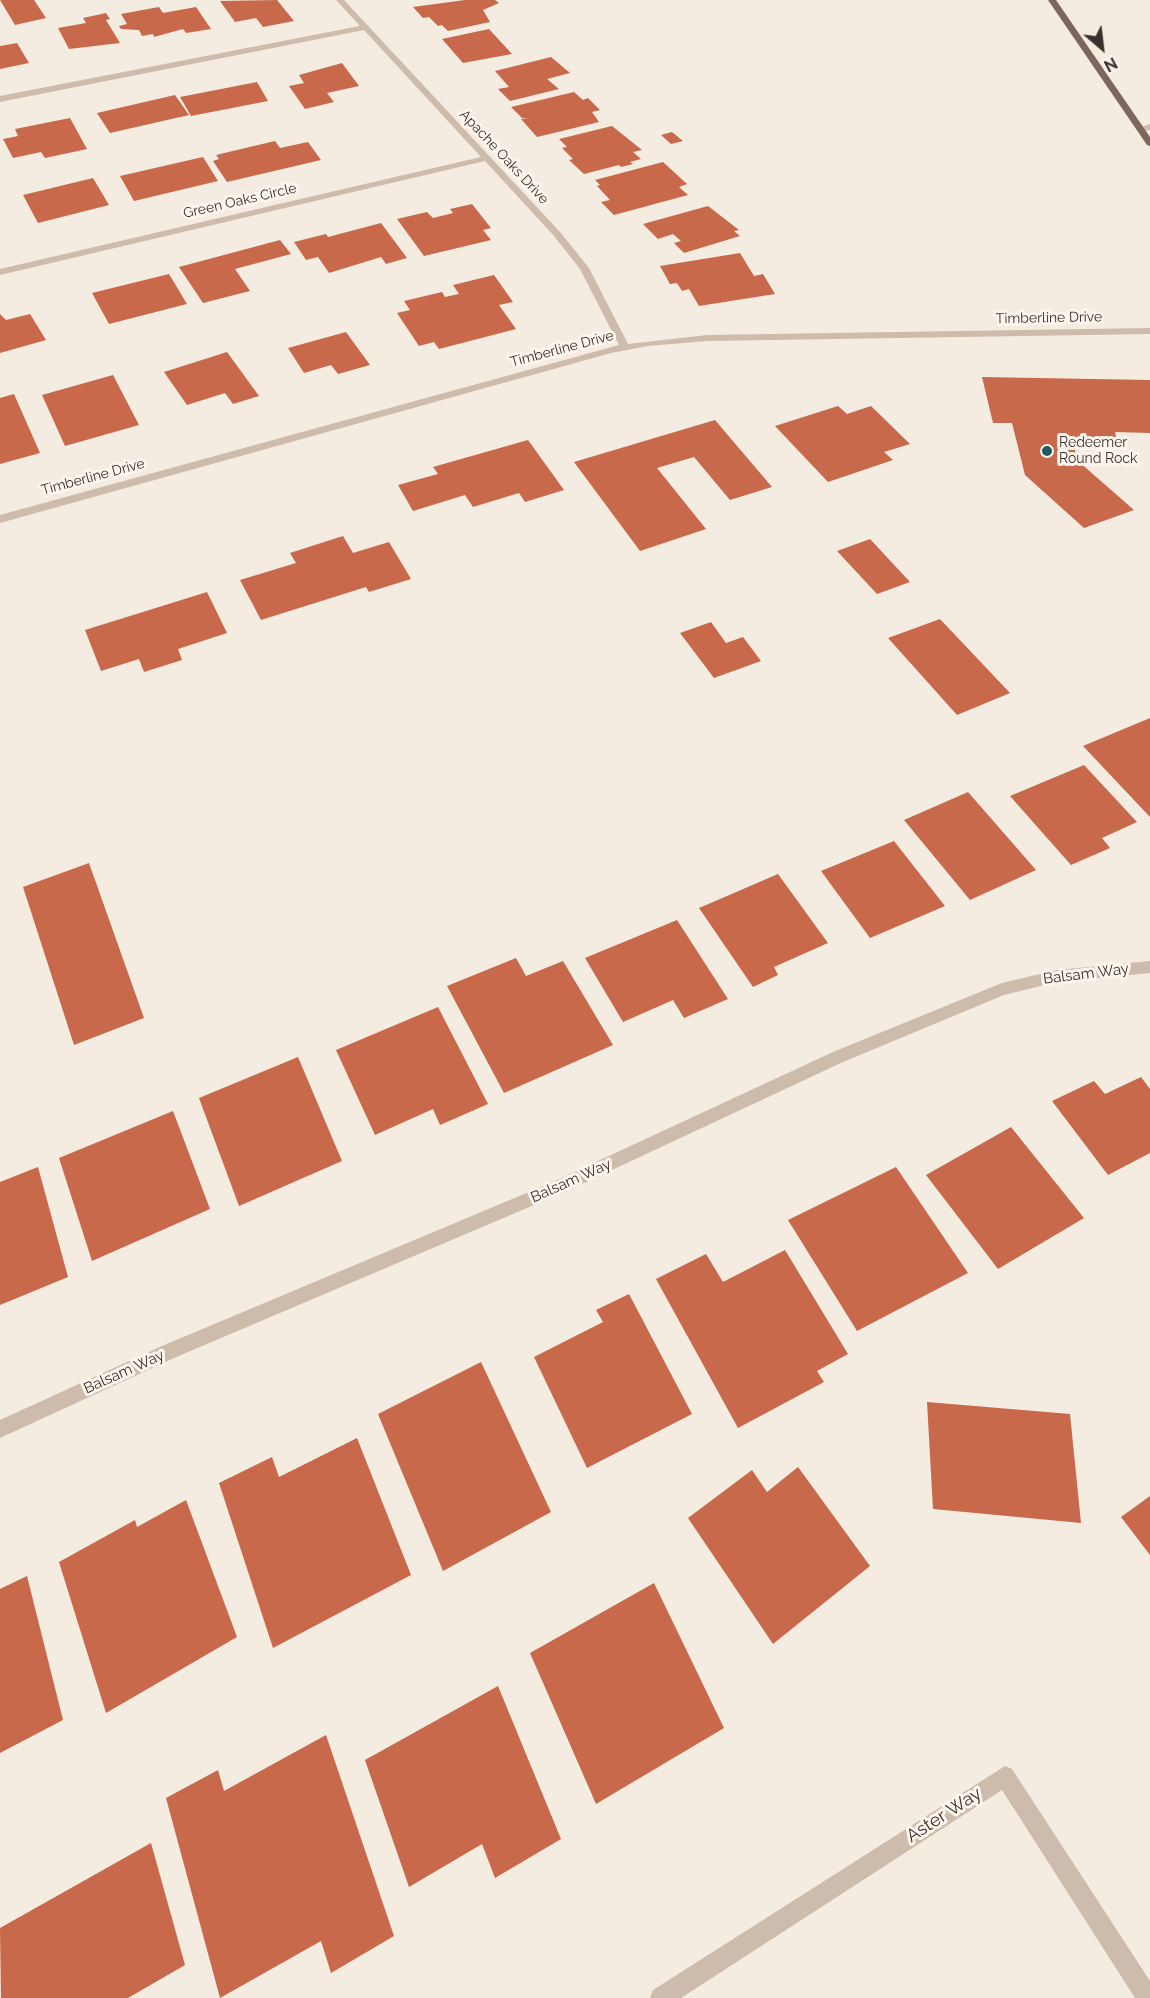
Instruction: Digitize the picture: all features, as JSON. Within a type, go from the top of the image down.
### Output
[{"type":"main road","points":[[1052,0],[1150,143]]},
{"type":"street","name":"Apache Oaks Drive","points":[[340,0],[363,28],[557,234],[584,268],[625,348]]},
{"type":"street","points":[[0,99],[363,28]]},
{"type":"street","points":[[1140,129],[1150,128]]},
{"type":"street","name":"Green Oaks Circle","points":[[0,272],[487,158]]},
{"type":"street","name":"Timberline Drive","points":[[0,519],[625,348],[707,338],[1150,331]]},
{"type":"street","name":"Balsam Way","points":[[0,1429],[168,1352],[561,1186],[838,1057],[1002,989],[1057,976],[1150,967]]},
{"type":"street","name":"Aster Way","points":[[661,1998],[1005,1776],[1148,1998]]},
{"type":"building","points":[[0,0],[34,0],[46,18],[15,25]]},
{"type":"building","points":[[277,0],[294,21],[263,27],[256,18],[235,22],[220,1]]},
{"type":"building","points":[[465,0],[495,0],[499,3],[483,10],[490,22],[448,31],[442,25],[438,26],[429,17],[423,18],[413,7]]},
{"type":"building","points":[[159,7],[163,13],[196,7],[211,29],[186,33],[183,29],[154,37],[153,34],[142,36],[139,30],[121,29],[119,26],[127,24],[121,14]]},
{"type":"building","points":[[106,13],[110,19],[106,20],[120,43],[69,49],[58,28],[86,23],[83,18]]},
{"type":"building","points":[[489,29],[512,54],[463,63],[442,39]]},
{"type":"building","points":[[17,43],[29,63],[0,69],[0,46]]},
{"type":"building","points":[[551,57],[570,73],[547,79],[559,89],[510,101],[498,89],[509,87],[495,71]]},
{"type":"building","points":[[342,63],[359,86],[327,93],[334,102],[305,109],[289,86],[304,83],[299,75]]},
{"type":"building","points":[[257,82],[268,101],[191,116],[180,97]]},
{"type":"building","points":[[574,92],[583,100],[588,98],[600,110],[592,112],[599,122],[537,137],[521,119],[528,118],[522,118],[511,107]]},
{"type":"building","points":[[175,95],[189,115],[110,133],[97,113]]},
{"type":"building","points":[[70,118],[87,149],[45,158],[41,152],[13,158],[3,139],[18,136],[15,129]]},
{"type":"building","points":[[612,126],[642,150],[633,152],[641,159],[630,162],[633,164],[621,167],[619,165],[584,174],[569,160],[573,159],[562,148],[567,147],[559,139]]},
{"type":"building","points":[[672,132],[683,141],[671,144],[661,135]]},
{"type":"building","points":[[275,141],[280,148],[308,142],[321,160],[227,182],[213,161],[219,159],[216,155]]},
{"type":"building","points":[[203,157],[218,181],[134,201],[120,176]]},
{"type":"building","points":[[663,162],[687,184],[679,187],[688,195],[614,215],[601,202],[610,200],[597,186],[600,185],[595,180]]},
{"type":"building","points":[[93,178],[109,205],[38,223],[23,195]]},
{"type":"building","points":[[472,204],[491,228],[483,230],[491,240],[424,256],[397,219],[427,212],[433,218],[453,213],[450,209]]},
{"type":"building","points":[[708,206],[739,230],[734,231],[740,236],[684,253],[674,243],[681,241],[673,234],[658,239],[643,224]]},
{"type":"building","points":[[381,223],[407,258],[386,264],[381,257],[329,273],[318,257],[306,260],[294,242],[326,234],[328,237]]},
{"type":"building","points":[[280,240],[291,254],[235,269],[250,291],[203,303],[179,267]]},
{"type":"building","points":[[740,253],[754,276],[763,274],[775,294],[699,306],[689,289],[682,291],[677,283],[670,284],[660,266]]},
{"type":"building","points":[[169,274],[187,304],[109,324],[92,293]]},
{"type":"building","points":[[494,275],[513,302],[499,305],[516,329],[439,349],[434,342],[419,346],[397,313],[410,310],[404,301],[442,292],[445,297],[459,294],[453,285]]},
{"type":"building","points":[[0,314],[6,320],[30,314],[46,340],[0,353]]},
{"type":"building","points":[[346,332],[370,365],[338,374],[331,365],[304,373],[288,348]]},
{"type":"building","points":[[227,352],[259,396],[233,404],[225,393],[187,405],[164,372]]},
{"type":"building","points":[[113,375],[139,425],[65,446],[42,395]]},
{"type":"building","name":"Redeemer Round Rock","points":[[982,377],[1150,380],[1150,433],[1115,432],[1117,440],[1072,440],[1078,461],[1134,510],[1084,528],[1025,475],[1012,423],[993,423]]},
{"type":"building","points":[[14,394],[40,453],[0,464],[0,398]]},
{"type":"building","points":[[838,406],[847,414],[871,406],[910,444],[884,452],[893,460],[828,482],[775,426]]},
{"type":"building","points":[[715,420],[772,487],[730,500],[694,457],[657,468],[706,529],[640,551],[574,462]]},
{"type":"building","points":[[528,440],[564,490],[525,502],[519,493],[473,507],[465,495],[413,511],[398,485],[438,474],[433,467]]},
{"type":"building","points":[[343,536],[353,553],[389,542],[411,579],[369,592],[366,587],[261,620],[240,580],[296,563],[290,553]]},
{"type":"building","points":[[870,539],[910,582],[877,594],[837,551]]},
{"type":"building","points":[[207,592],[227,633],[178,649],[182,660],[144,672],[139,659],[101,671],[85,630]]},
{"type":"building","points":[[940,619],[1010,693],[957,715],[888,638]]},
{"type":"building","points":[[711,622],[726,643],[743,637],[761,661],[714,678],[680,633]]},
{"type":"building","points":[[1150,718],[1150,817],[1083,746]]},
{"type":"building","points":[[1084,765],[1137,822],[1102,838],[1110,848],[1071,865],[1010,796]]},
{"type":"building","points":[[968,792],[1036,870],[970,900],[904,820]]},
{"type":"building","points":[[894,841],[945,906],[870,938],[821,871]]},
{"type":"building","points":[[89,863],[144,1018],[74,1045],[23,887]]},
{"type":"building","points":[[778,874],[828,943],[774,967],[778,975],[753,987],[699,908]]},
{"type":"building","points":[[677,920],[728,999],[684,1018],[673,1000],[623,1022],[585,958]]},
{"type":"building","points":[[516,958],[526,976],[563,961],[613,1045],[504,1093],[447,986]]},
{"type":"building","points":[[438,1007],[488,1104],[440,1125],[433,1109],[375,1135],[336,1050]]},
{"type":"building","points":[[298,1057],[342,1161],[239,1206],[199,1098]]},
{"type":"building","points":[[1141,1077],[1150,1089],[1150,1153],[1108,1175],[1052,1101],[1094,1081],[1105,1094]]},
{"type":"building","points":[[173,1111],[210,1209],[92,1261],[59,1158]]},
{"type":"building","points":[[1011,1127],[1084,1218],[998,1269],[926,1175]]},
{"type":"building","points":[[38,1167],[68,1277],[0,1305],[0,1182]]},
{"type":"building","points":[[896,1167],[968,1273],[857,1331],[788,1220]]},
{"type":"building","points":[[785,1250],[848,1354],[817,1371],[824,1382],[738,1428],[656,1279],[706,1254],[723,1282]]},
{"type":"building","points":[[629,1294],[692,1414],[587,1468],[534,1357],[603,1322],[596,1310]]},
{"type":"building","points":[[481,1362],[551,1512],[443,1571],[378,1414]]},
{"type":"building","points":[[927,1402],[1070,1414],[1081,1523],[933,1509]]},
{"type":"building","points":[[357,1438],[411,1575],[273,1648],[219,1483],[272,1457],[279,1477]]},
{"type":"building","points":[[798,1467],[870,1566],[773,1644],[688,1518],[752,1470],[767,1492]]},
{"type":"building","points":[[1150,1496],[1150,1555],[1121,1517]]},
{"type":"building","points":[[186,1500],[237,1637],[106,1713],[59,1562],[135,1520],[137,1527]]},
{"type":"building","points":[[27,1576],[63,1720],[0,1753],[0,1589]]},
{"type":"building","points":[[654,1583],[724,1728],[596,1804],[530,1653]]},
{"type":"building","points":[[498,1686],[561,1839],[495,1878],[482,1844],[409,1887],[365,1760]]},
{"type":"building","points":[[326,1735],[394,1936],[331,1973],[321,1941],[220,1998],[166,1798],[218,1770],[224,1791]]},
{"type":"building","points":[[151,1843],[185,1965],[128,1998],[1,1998],[0,1928]]},
{"type":"place","name":"Redeemer Round Rock","points":[[1047,451]]}]
